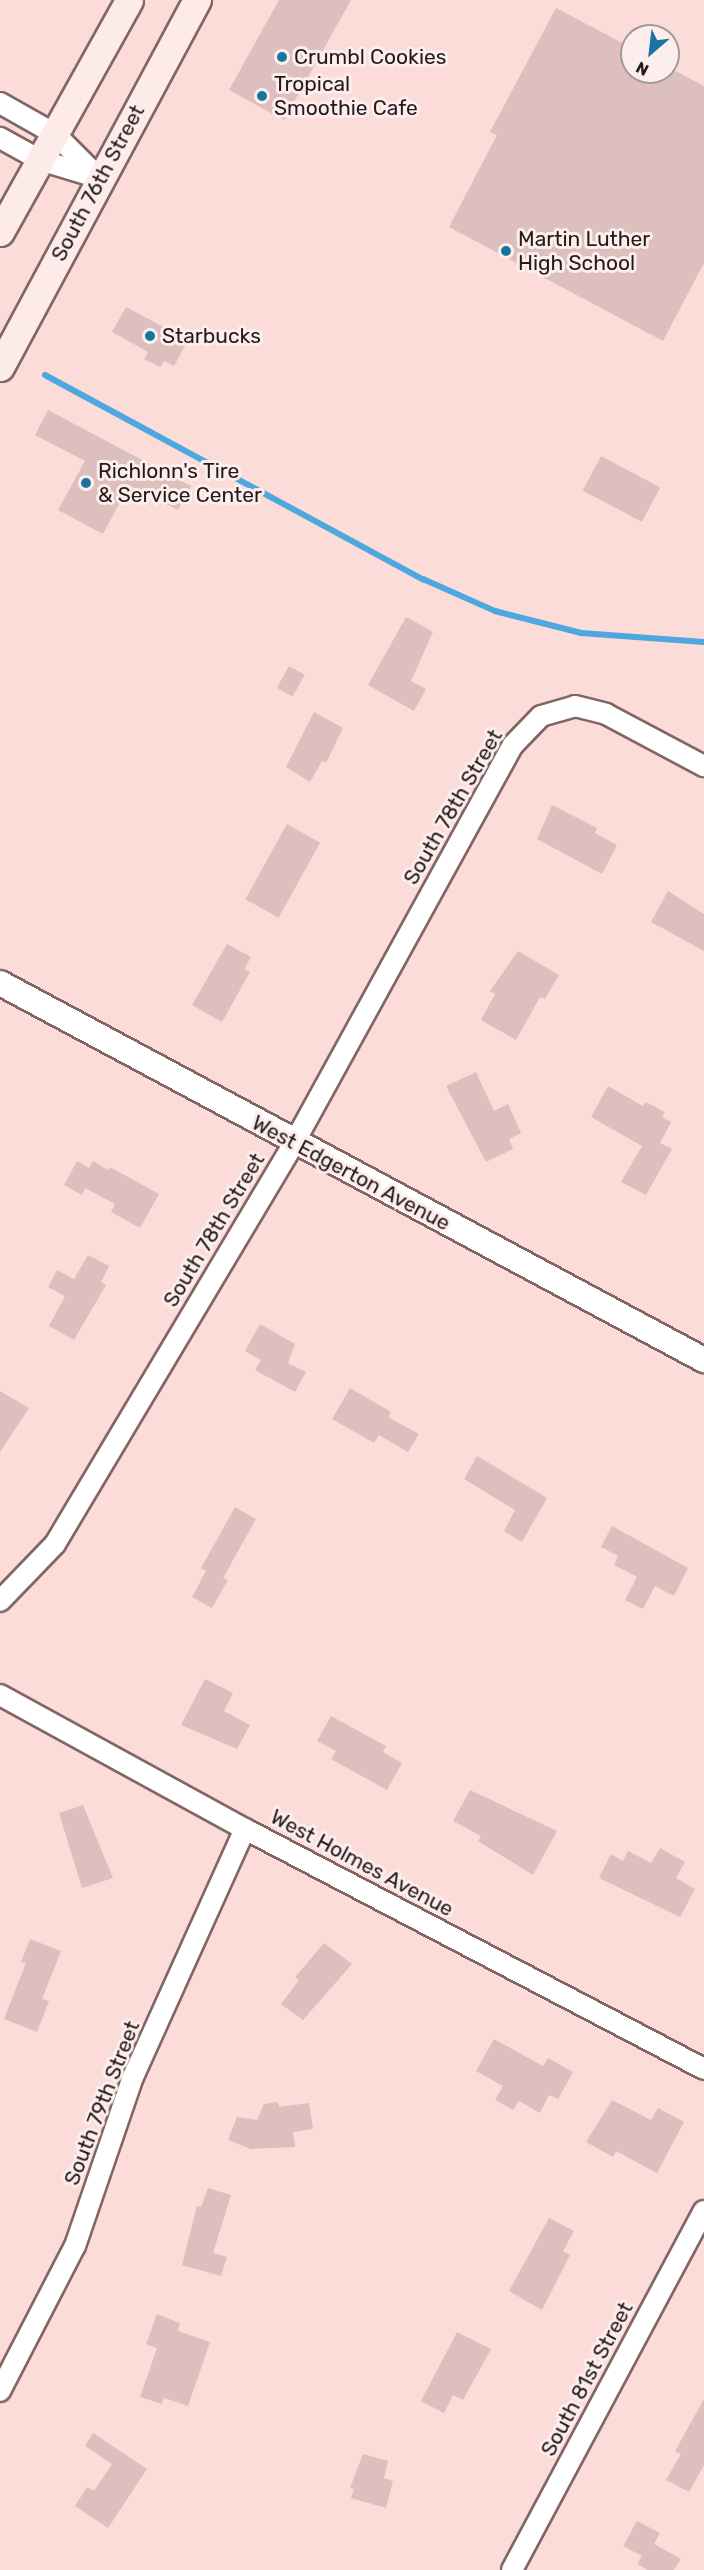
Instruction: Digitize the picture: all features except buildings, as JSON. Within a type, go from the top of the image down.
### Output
[{"type":"main road","points":[[0,232],[129,0]]},
{"type":"main road","name":"South 76th Street","points":[[0,368],[99,178],[197,0]]},
{"type":"street","points":[[0,103],[55,134],[99,178]]},
{"type":"street","points":[[0,138],[40,160],[99,178]]},
{"type":"street","name":"South 78th Street","points":[[0,1601],[55,1544],[294,1143],[513,745],[541,716],[576,706],[606,714],[704,766]]},
{"type":"street","name":"West Edgerton Avenue","points":[[0,983],[294,1143],[704,1360]]},
{"type":"street","name":"West Holmes Avenue","points":[[0,1695],[245,1829],[704,2069]]},
{"type":"street","name":"South 79th Street","points":[[0,2391],[75,2246],[133,2077],[245,1829]]},
{"type":"street","name":"South 81st Street","points":[[512,2570],[704,2211]]},
{"type":"waterway","points":[[45,375],[423,579],[495,611],[581,633],[704,642]]},
{"type":"place","name":"Crumbl Cookies","points":[[282,57]]},
{"type":"place","name":"Tropical Smoothie Cafe","points":[[262,96]]},
{"type":"place","name":"Martin Luther High School","points":[[506,251]]},
{"type":"place","name":"Starbucks","points":[[150,336]]},
{"type":"place","name":"Richlonn's Tire & Service Center","points":[[86,483]]}]
